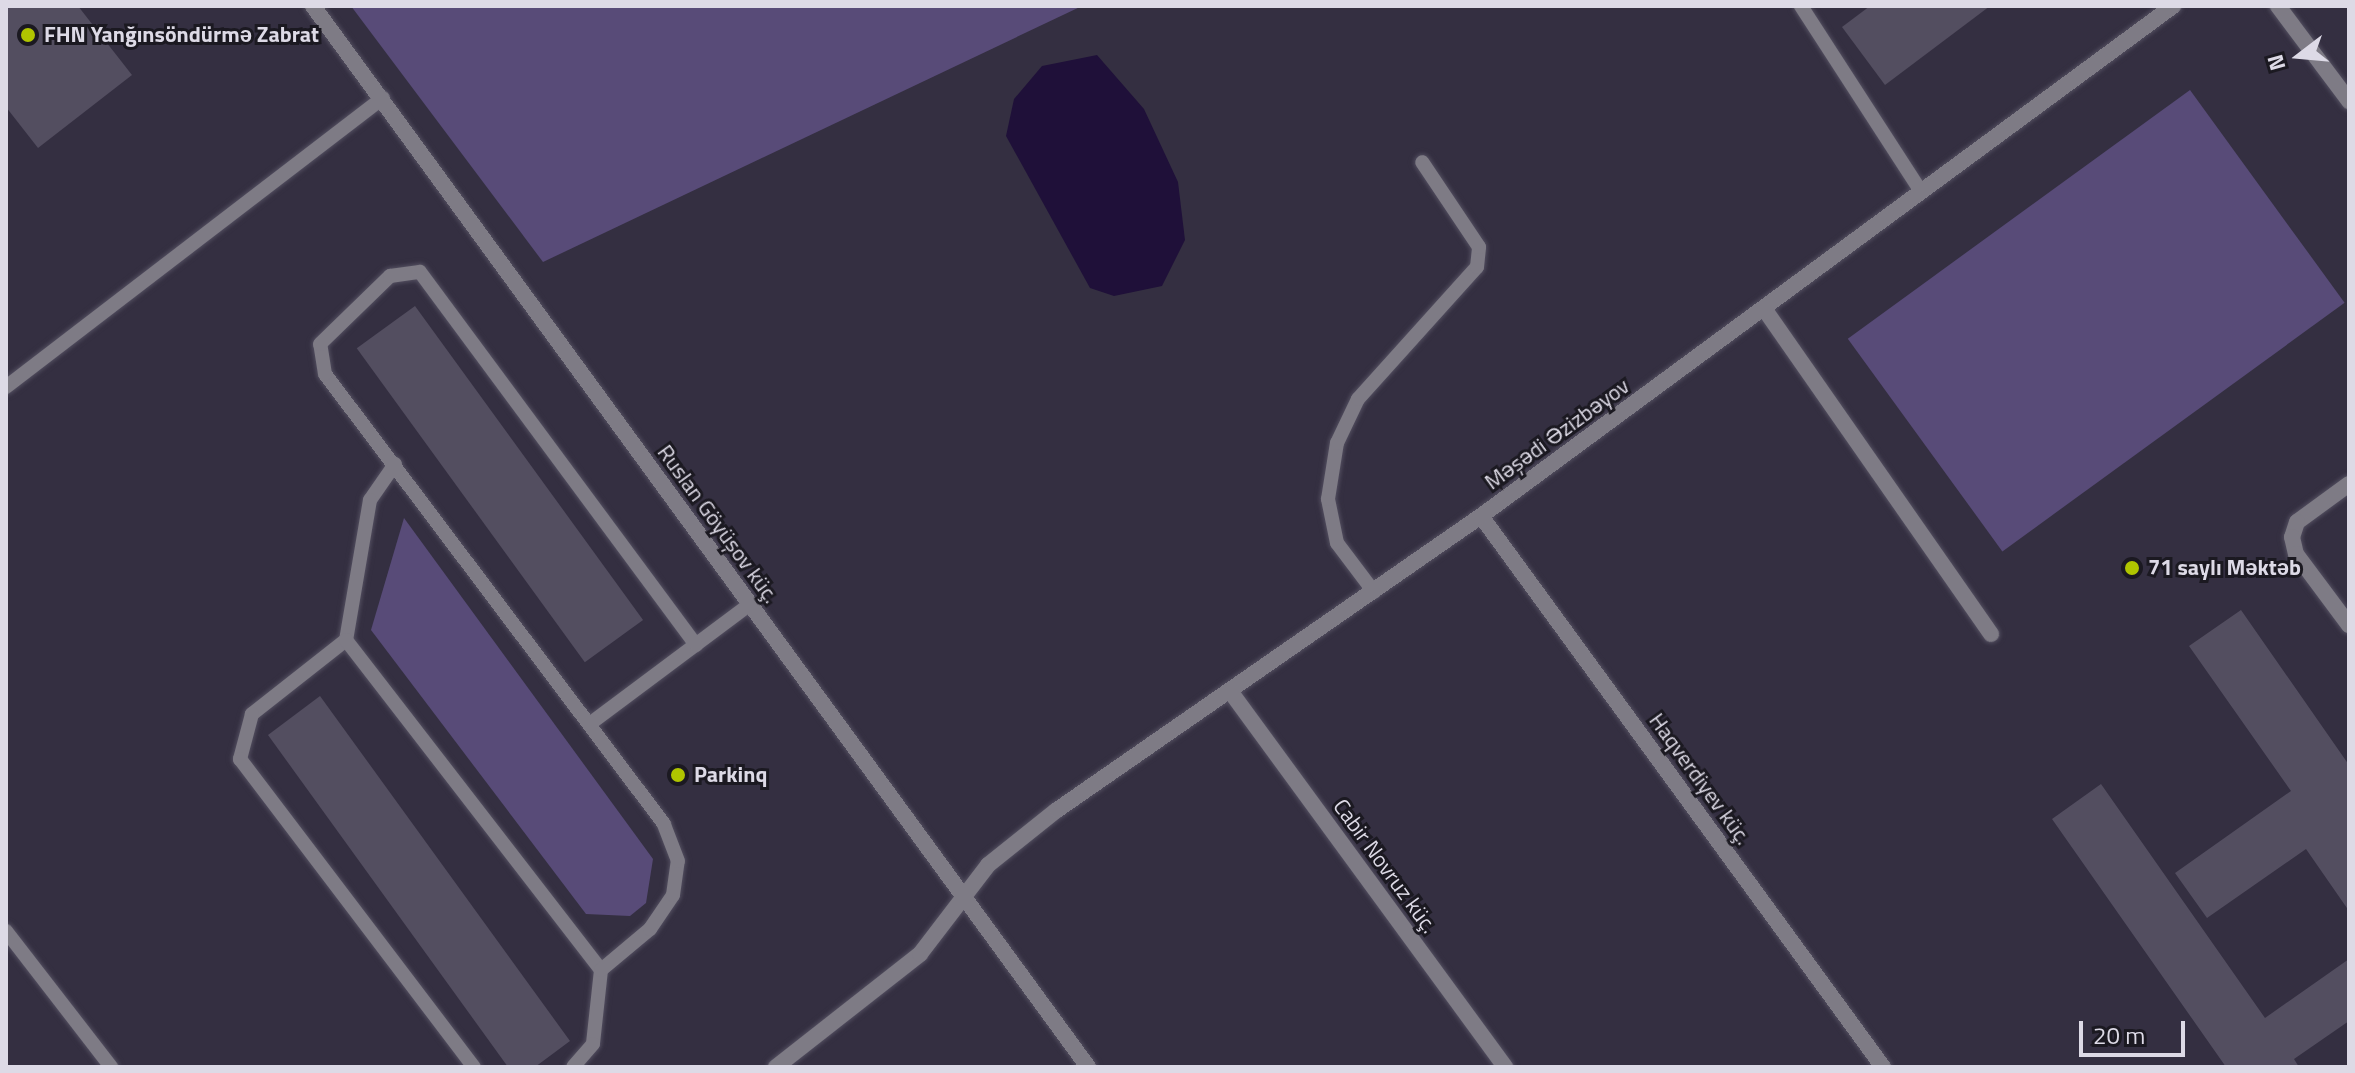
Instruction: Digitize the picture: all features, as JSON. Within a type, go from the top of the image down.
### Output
[{"type":"street","name":"Ruslan Göyüşov küç.","points":[[313,6],[383,98],[749,605],[965,892],[1088,1067]]},
{"type":"street","name":"Məşədi Əzizbəyov","points":[[776,1067],[920,954],[965,892],[1021,837],[1481,516],[1765,310],[1920,190],[2173,6]]},
{"type":"street","points":[[2278,6],[2349,101]]},
{"type":"street","points":[[1765,310],[1991,634]]},
{"type":"street","points":[[2349,484],[2297,522],[2292,537],[2296,554],[2349,625]]},
{"type":"street","name":"Haqverdiyev küç.","points":[[1481,516],[1883,1067]]},
{"type":"street","name":"Cabir Novruz küç.","points":[[1230,691],[1505,1067]]},
{"type":"lane","points":[[1801,6],[1920,190]]},
{"type":"lane","points":[[6,387],[383,98]]},
{"type":"lane","points":[[1374,592],[1337,543],[1328,499],[1337,443],[1358,399],[1477,267],[1479,247],[1422,162]]},
{"type":"lane","points":[[601,970],[650,929],[673,895],[678,861],[664,824],[318,359],[320,344],[405,269],[420,272],[696,645]]},
{"type":"lane","points":[[395,464],[370,500],[346,640],[252,714],[240,759],[474,1067]]},
{"type":"lane","points":[[591,723],[749,605]]},
{"type":"lane","points":[[346,640],[601,970],[593,1044],[573,1067]]},
{"type":"lane","points":[[6,931],[111,1067]]},
{"type":"shaded area","points":[[351,6],[1082,6],[543,262]]},
{"type":"shaded area","points":[[1097,55],[1144,109],[1178,182],[1185,240],[1162,286],[1114,296],[1090,288],[1006,136],[1014,99],[1042,66]]},
{"type":"shaded area","points":[[2190,90],[2345,303],[2002,551],[1848,339]]},
{"type":"shaded area","points":[[404,518],[653,859],[646,903],[630,916],[586,914],[371,630]]},
{"type":"building","points":[[6,6],[78,6],[132,75],[38,148],[6,107]]},
{"type":"building","points":[[1870,6],[1990,6],[1885,85],[1842,27]]},
{"type":"building","points":[[415,306],[643,620],[585,662],[357,348]]},
{"type":"building","points":[[2241,610],[2349,765],[2349,911],[2306,849],[2207,918],[2175,873],[2291,791],[2189,646]]},
{"type":"building","points":[[320,696],[570,1041],[535,1067],[508,1067],[268,735]]},
{"type":"building","points":[[2101,784],[2265,1018],[2349,959],[2349,1021],[2294,1059],[2299,1067],[2226,1067],[2052,819]]},
{"type":"place","name":"FHN Yanğınsöndürmə Zabrat","points":[[28,35]]},
{"type":"place","name":"71 saylı Məktəb","points":[[2132,568]]},
{"type":"place","name":"Parkinq","points":[[678,775]]}]
